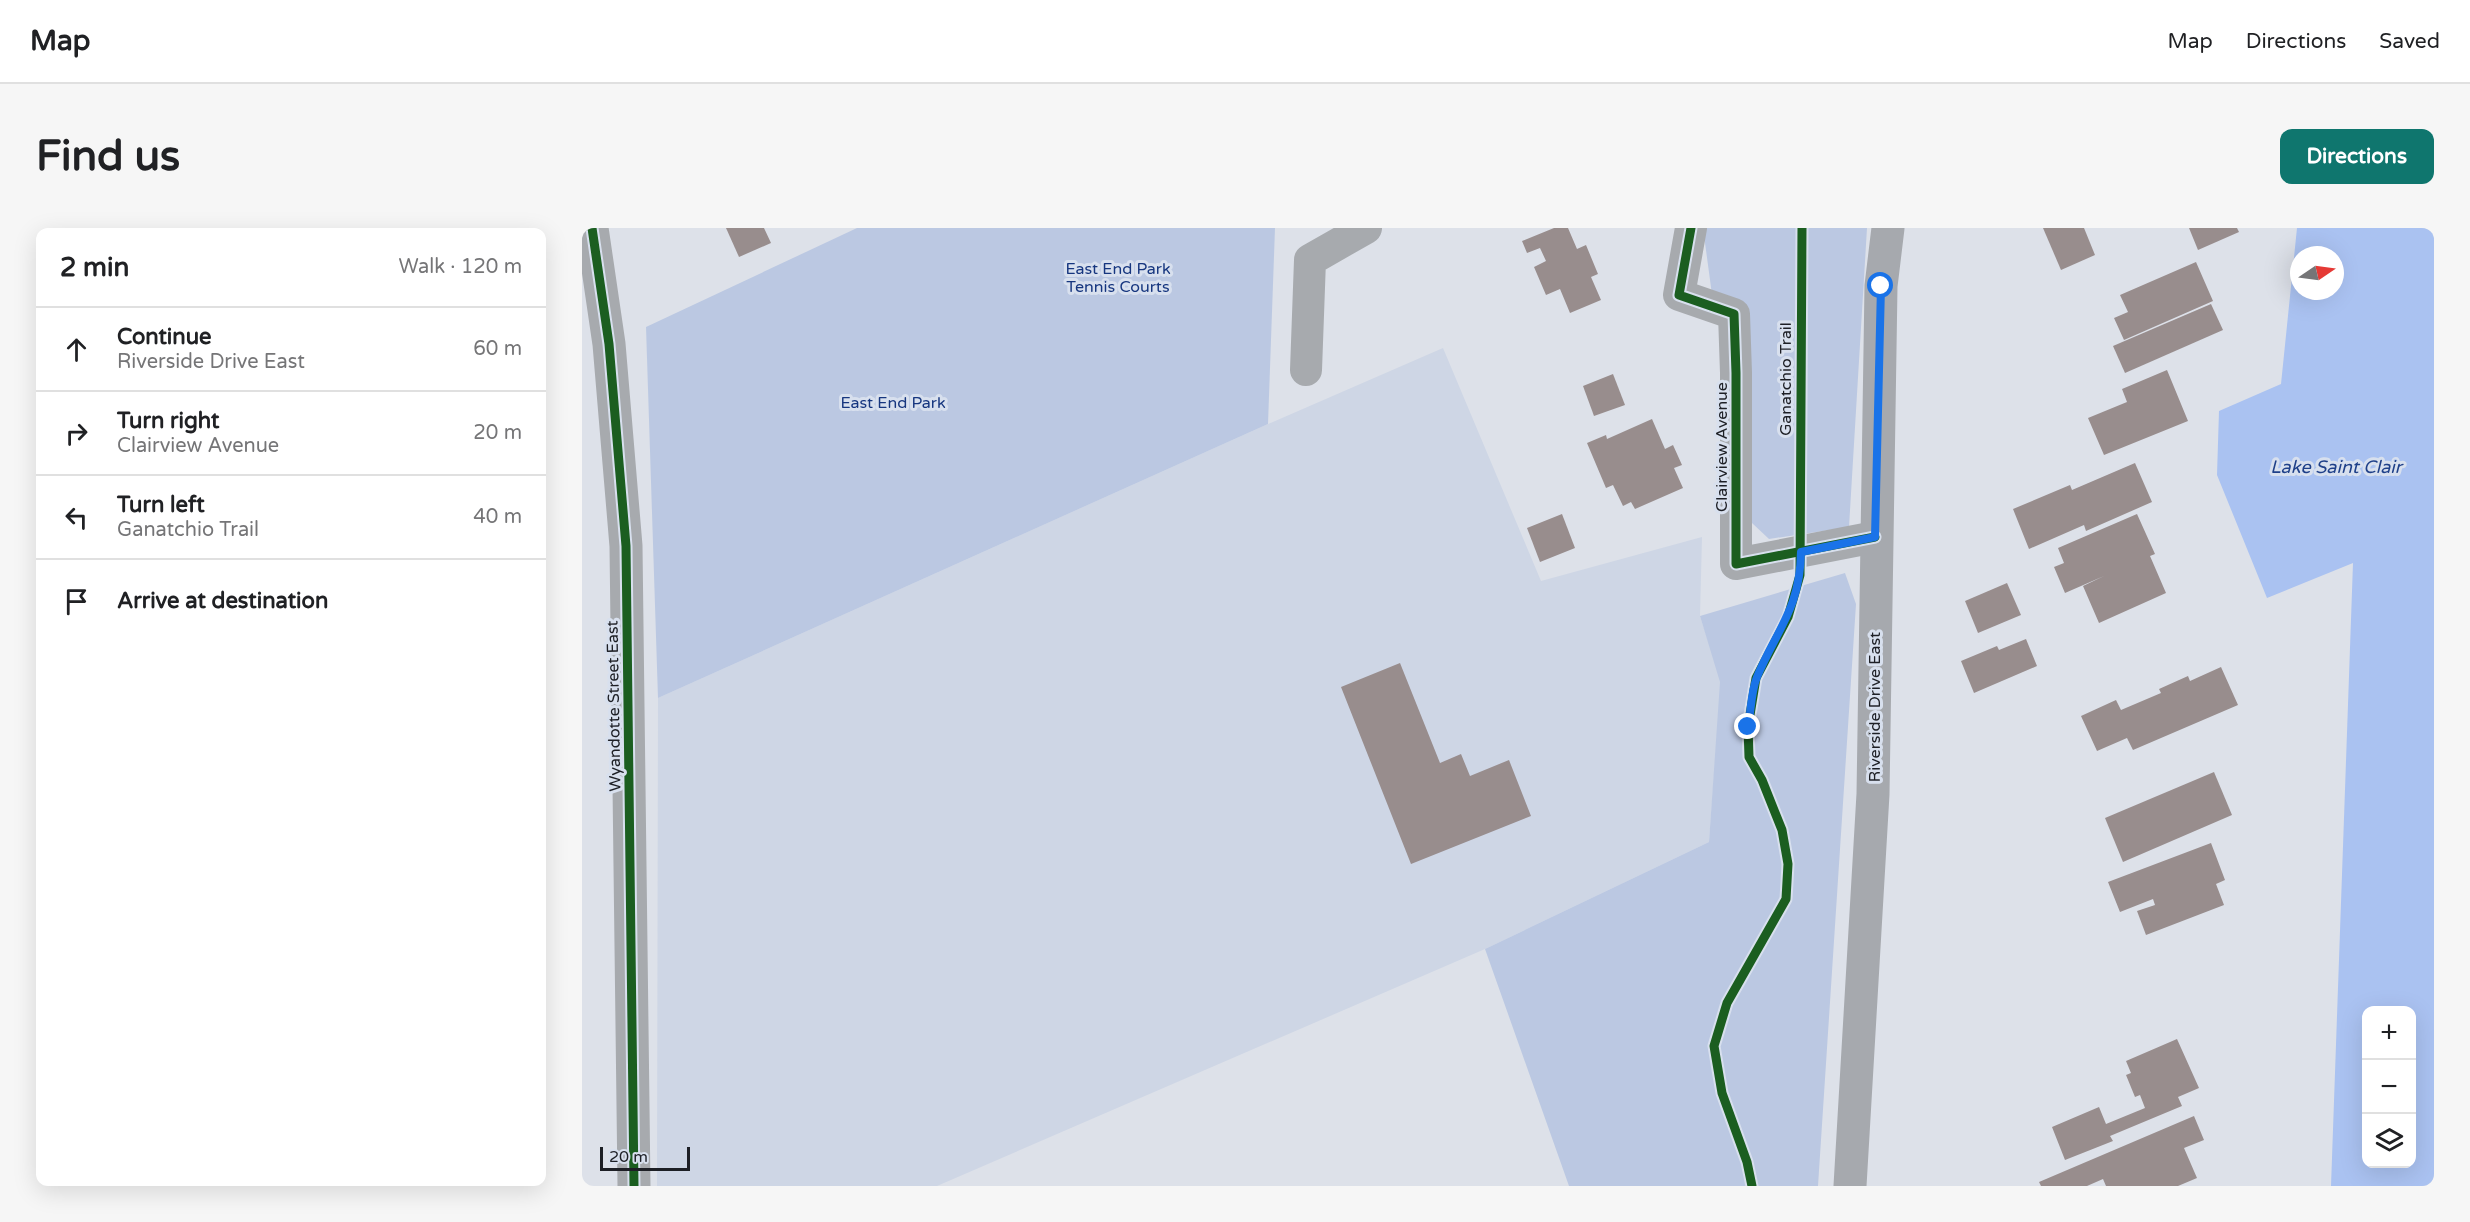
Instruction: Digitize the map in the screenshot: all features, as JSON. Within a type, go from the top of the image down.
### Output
[{"type":"main road","name":"Riverside Drive East","points":[[1850,1186],[1873,794],[1875,537],[1881,286],[1887,228]]},
{"type":"street","name":"Wyandotte Street East","points":[[592,228],[609,344],[626,546],[634,1186]]},
{"type":"street","points":[[1306,370],[1310,260],[1366,228]]},
{"type":"street","name":"Clairview Avenue","points":[[1691,228],[1679,295],[1734,314],[1736,564],[1875,537]]},
{"type":"shaded area","points":[[1443,348],[1541,581],[1702,537],[1700,616],[1721,681],[1709,842],[1485,949],[937,1186],[657,1186],[658,698],[1268,424]]},
{"type":"green space","name":"East End Park","points":[[857,228],[1275,228],[1268,424],[658,698],[646,327]]},
{"type":"green space","points":[[1703,228],[1867,228],[1849,527],[1769,539],[1752,523],[1744,333],[1713,302]]},
{"type":"green space","points":[[1845,573],[1856,604],[1818,1186],[1569,1186],[1485,949],[1709,842],[1720,682],[1700,616]]},
{"type":"water","name":"Lake Saint Clair","points":[[2297,228],[2434,228],[2434,1186],[2331,1186],[2353,563],[2267,598],[2217,475],[2219,411],[2281,384],[2290,296],[2290,300],[2344,300],[2344,246],[2295,246]]},
{"type":"building","points":[[726,228],[764,228],[771,243],[739,257]]},
{"type":"building","points":[[1554,228],[1568,228],[1577,249],[1586,245],[1598,274],[1591,277],[1601,300],[1570,313],[1560,289],[1546,295],[1534,267],[1546,261],[1540,248],[1527,253],[1522,241]]},
{"type":"building","points":[[2043,228],[2084,228],[2095,255],[2061,270]]},
{"type":"building","points":[[2189,228],[2237,228],[2239,232],[2198,250]]},
{"type":"building","points":[[2196,262],[2213,301],[2124,340],[2114,318],[2128,312],[2120,295]]},
{"type":"building","points":[[2211,304],[2223,330],[2125,373],[2113,346]]},
{"type":"building","points":[[2167,370],[2188,421],[2104,455],[2088,418],[2127,402],[2122,389]]},
{"type":"building","points":[[1613,374],[1625,405],[1594,416],[1583,386]]},
{"type":"building","points":[[1652,419],[1665,449],[1673,445],[1682,465],[1674,468],[1683,488],[1635,509],[1631,502],[1623,506],[1613,485],[1606,488],[1587,443],[1606,435],[1607,439]]},
{"type":"building","points":[[2135,463],[2152,502],[2086,531],[2084,525],[2029,549],[2013,509],[2070,485],[2072,490]]},
{"type":"building","points":[[1562,514],[1575,548],[1540,562],[1527,528]]},
{"type":"building","points":[[2137,514],[2155,554],[2150,556],[2166,593],[2099,623],[2083,586],[2104,576],[2065,593],[2054,567],[2064,563],[2058,548]]},
{"type":"building","points":[[2007,583],[2021,615],[1978,633],[1965,601]]},
{"type":"building","points":[[2026,639],[2037,666],[1974,693],[1961,661],[1997,646],[1999,650]]},
{"type":"building","points":[[1400,663],[1440,763],[1461,754],[1470,776],[1509,760],[1531,816],[1411,864],[1341,687]]},
{"type":"building","points":[[2221,667],[2238,705],[2133,750],[2127,738],[2097,751],[2081,716],[2116,700],[2121,710],[2161,693],[2159,689],[2188,676],[2190,681]]},
{"type":"building","points":[[2214,772],[2232,815],[2123,862],[2105,818]]},
{"type":"building","points":[[2211,843],[2225,880],[2216,884],[2224,905],[2146,935],[2137,911],[2155,905],[2153,899],[2120,912],[2108,882]]},
{"type":"building","points":[[2177,1039],[2199,1088],[2178,1097],[2182,1106],[2110,1136],[2113,1141],[2065,1160],[2052,1127],[2099,1107],[2106,1124],[2145,1108],[2140,1095],[2135,1097],[2126,1075],[2131,1073],[2126,1061]]},
{"type":"building","points":[[2194,1116],[2204,1140],[2184,1148],[2197,1178],[2178,1186],[2106,1186],[2103,1179],[2087,1186],[2041,1186],[2039,1182]]},
{"type":"cycle path","points":[[592,228],[609,344],[626,546],[634,1186]]},
{"type":"cycle path","points":[[1691,228],[1679,295],[1734,314],[1736,564],[1875,537]]},
{"type":"cycle path","name":"Ganatchio Trail","points":[[1752,1186],[1747,1162],[1722,1093],[1714,1046],[1727,1003],[1786,899],[1788,864],[1782,830],[1762,780],[1749,757],[1748,727],[1756,678],[1788,617],[1800,575],[1802,228]]},
{"type":"route","points":[[1748,727],[1756,678],[1788,617],[1800,574],[1801,552],[1875,537],[1881,286]]},
{"type":"park label","name":"East End Park Tennis Courts","points":[[1118,277]]}]
